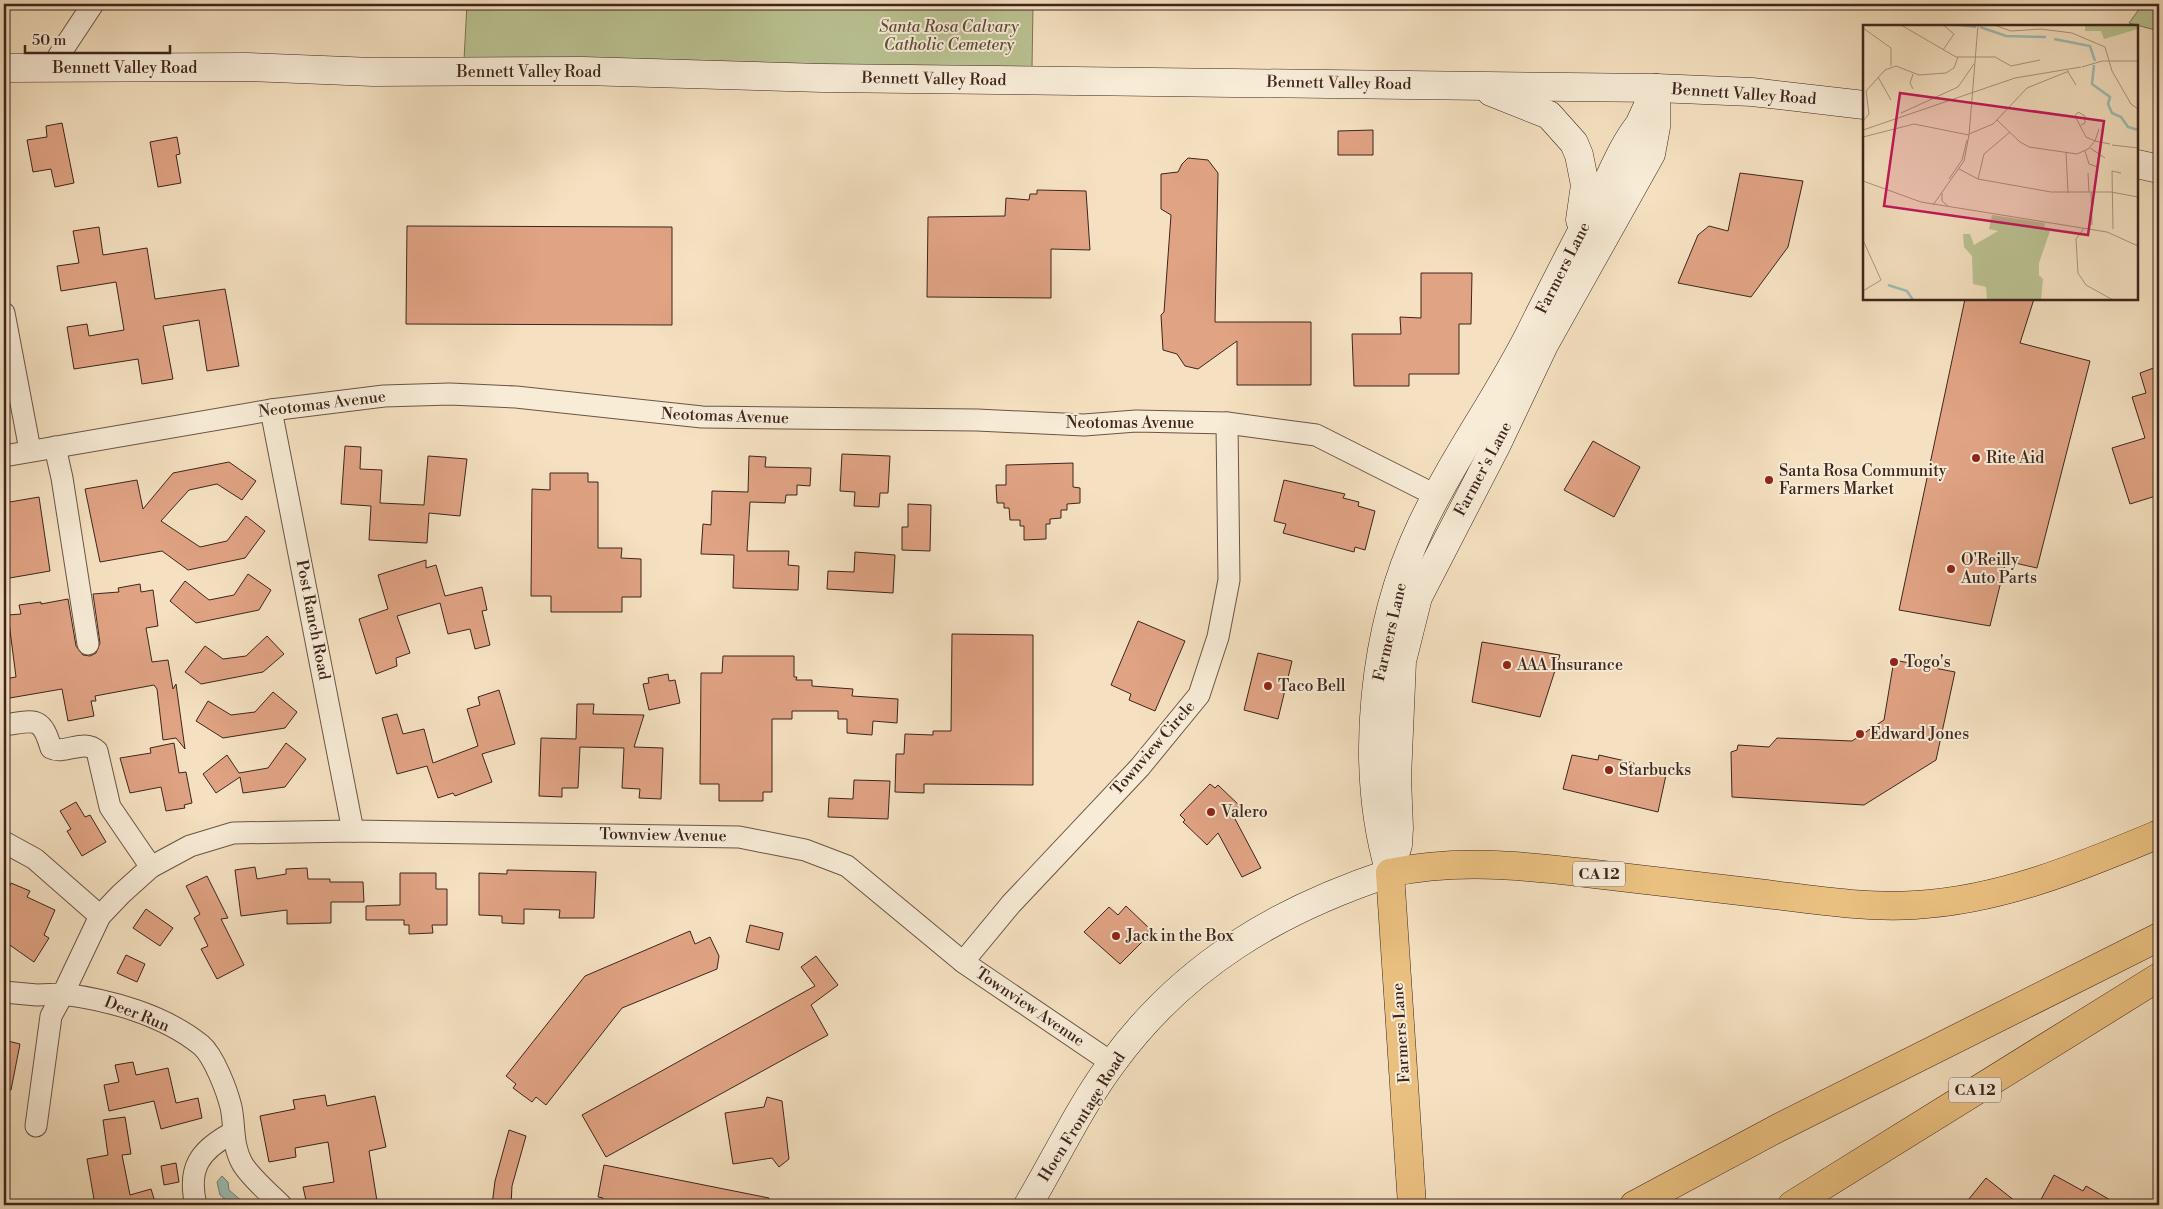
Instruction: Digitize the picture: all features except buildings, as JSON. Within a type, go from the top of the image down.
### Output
[{"type":"main road","name":"CA 12","points":[[1390,873],[1442,865],[1513,866],[1832,902],[1914,905],[1975,898],[2028,885],[2082,866],[2159,834]]},
{"type":"main road","name":"Farmers Lane","points":[[1390,873],[1412,1205]]},
{"type":"main road","points":[[1634,1205],[1778,1128],[2159,937]]},
{"type":"main road","name":"CA 12","points":[[1792,1205],[2159,977]]},
{"type":"street","points":[[50,69],[93,4]]},
{"type":"street","name":"Bennett Valley Road","points":[[4,68],[247,67],[373,72],[583,71],[861,78],[1471,84],[1752,92],[1863,105]]},
{"type":"street","points":[[1471,84],[1549,115],[1574,143],[1579,155],[1585,185],[1577,240]]},
{"type":"street","name":"Farmers Lane","points":[[1390,873],[1378,831],[1374,772],[1375,702],[1383,649],[1398,586],[1421,526],[1524,345],[1577,240],[1639,125],[1656,88]]},
{"type":"street","name":"Farmer's Lane","points":[[1390,873],[1398,845],[1399,828],[1397,778],[1402,661],[1418,597],[1497,444],[1544,345],[1651,154],[1656,127],[1656,88]]},
{"type":"street","points":[[2138,164],[2159,169]]},
{"type":"street","points":[[4,313],[30,450]]},
{"type":"street","name":"Neotomas Avenue","points":[[4,456],[271,410],[384,396],[450,394],[516,398],[702,417],[977,420],[1084,425],[1136,421],[1227,423],[1316,435],[1437,496]]},
{"type":"street","name":"Post Ranch Road","points":[[271,410],[353,831]]},
{"type":"street","name":"Townview Circle","points":[[963,962],[1012,904],[1140,767],[1199,695],[1218,637],[1228,580],[1227,423]]},
{"type":"street","points":[[55,447],[62,478],[88,644]]},
{"type":"street","points":[[4,725],[36,722],[44,727],[51,748],[56,750],[93,746],[97,750],[100,759],[104,787],[114,815],[151,867]]},
{"type":"street","name":"Townview Avenue","points":[[36,1126],[51,1016],[100,916],[151,867],[190,846],[234,833],[353,831],[739,837],[805,850],[847,866],[963,962],[1112,1063]]},
{"type":"street","points":[[4,842],[35,859],[100,916]]},
{"type":"street","name":"Hoen Frontage Road","points":[[1028,1205],[1112,1063],[1136,1033],[1168,1000],[1228,949],[1294,910],[1390,873]]},
{"type":"street","points":[[4,992],[37,995],[63,994]]},
{"type":"street","name":"Deer Run","points":[[63,994],[98,998],[162,1022],[202,1046],[218,1072],[231,1107],[232,1133],[242,1164],[280,1205]]},
{"type":"street","points":[[196,1205],[193,1181],[195,1167],[213,1144],[232,1133]]},
{"type":"green space","name":"Santa Rosa Calvary Catholic Cemetery","points":[[467,4],[1033,4],[1032,69],[464,60]]},
{"type":"green space","points":[[2143,4],[2159,4],[2159,31],[2129,23]]},
{"type":"water","points":[[222,1176],[228,1182],[229,1190],[243,1202],[240,1205],[232,1205],[220,1195],[217,1182]]},
{"type":"place","name":"Rite Aid","points":[[1976,458]]},
{"type":"place","name":"Santa Rosa Community Farmers Market","points":[[1769,480]]},
{"type":"place","name":"O'Reilly Auto Parts","points":[[1951,569]]},
{"type":"place","name":"Togo's","points":[[1894,662]]},
{"type":"place","name":"AAA Insurance","points":[[1507,665]]},
{"type":"place","name":"Taco Bell","points":[[1268,686]]},
{"type":"place","name":"Edward Jones","points":[[1860,734]]},
{"type":"place","name":"Starbucks","points":[[1609,770]]},
{"type":"place","name":"Valero","points":[[1211,812]]},
{"type":"place","name":"Jack in the Box","points":[[1116,936]]}]
